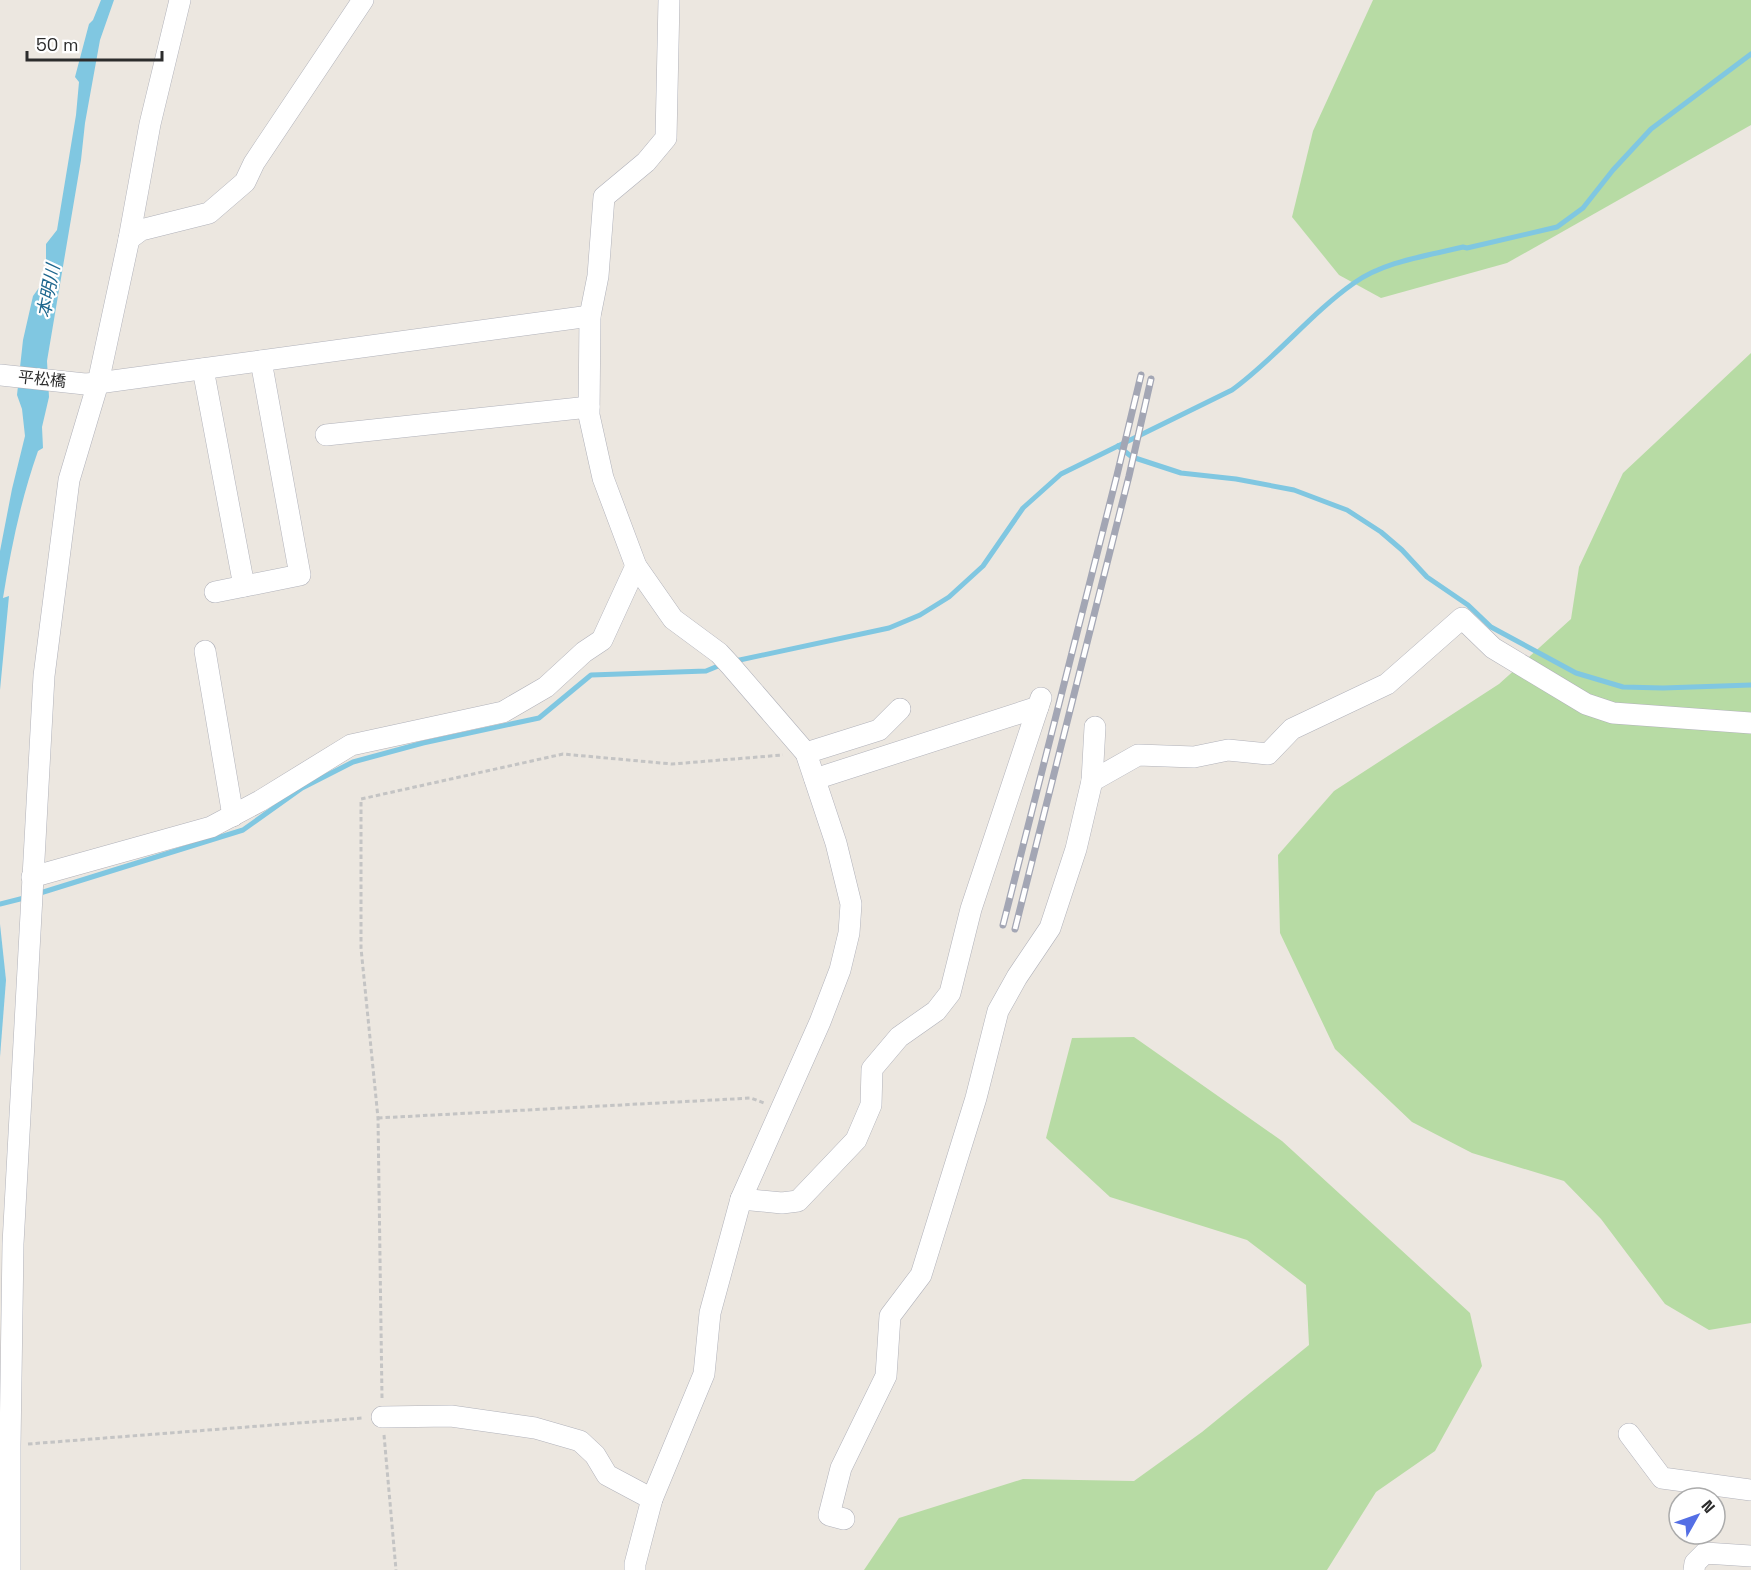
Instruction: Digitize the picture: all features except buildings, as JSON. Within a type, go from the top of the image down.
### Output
[{"type":"street","points":[[10,1570],[9,1446],[13,1244],[44,676],[69,480],[129,239],[150,124],[180,0]]},
{"type":"street","points":[[129,239],[141,230],[209,213],[245,182],[254,163],[363,0]]},
{"type":"street","points":[[635,1570],[652,1499],[704,1374],[710,1313],[741,1199],[782,1109],[840,970],[849,933],[851,904],[836,843],[806,753],[725,660],[673,619],[636,566],[603,478],[589,415],[590,316],[598,276],[604,197],[646,162],[666,138],[669,0]]},
{"type":"street","name":"平松橋","points":[[0,375],[92,384],[590,316]]},
{"type":"street","points":[[215,592],[300,575],[261,361]]},
{"type":"street","points":[[203,369],[244,586]]},
{"type":"street","points":[[326,435],[589,407]]},
{"type":"street","points":[[32,880],[211,827],[351,745],[503,712],[546,687],[584,652],[602,640],[636,566]]},
{"type":"street","points":[[1092,781],[1138,754],[1194,757],[1228,750],[1268,754],[1292,729],[1387,684],[1462,618],[1493,648],[1586,704],[1613,713],[1751,723]]},
{"type":"street","points":[[205,651],[233,816]]},
{"type":"street","points":[[741,1199],[782,1203],[798,1200],[856,1140],[871,1105],[872,1069],[899,1037],[936,1011],[950,993],[971,909],[1040,702],[815,779]]},
{"type":"street","points":[[806,753],[879,730],[900,709]]},
{"type":"street","points":[[844,1519],[829,1515],[841,1468],[886,1376],[890,1316],[921,1275],[976,1098],[998,1011],[1017,976],[1050,928],[1076,849],[1092,781],[1095,727]]},
{"type":"street","points":[[382,1417],[451,1416],[534,1428],[580,1441],[595,1455],[607,1475],[652,1499]]},
{"type":"street","points":[[1629,1434],[1662,1478],[1751,1490]]},
{"type":"street","points":[[1694,1570],[1695,1563],[1705,1553],[1751,1556]]},
{"type":"path","points":[[396,1570],[382,1417],[378,1118],[361,948],[361,799],[563,754],[672,764],[806,753]]},
{"type":"path","points":[[378,1118],[751,1098],[782,1109]]},
{"type":"path","points":[[9,1446],[382,1417]]},
{"type":"green space","points":[[1373,0],[1751,0],[1751,125],[1507,263],[1381,298],[1339,275],[1292,217],[1313,131]]},
{"type":"green space","points":[[1751,353],[1751,1323],[1709,1330],[1665,1304],[1601,1219],[1564,1181],[1472,1153],[1412,1122],[1335,1049],[1280,933],[1278,855],[1334,791],[1499,684],[1571,619],[1579,567],[1623,473]]},
{"type":"green space","points":[[1134,1037],[1282,1141],[1470,1313],[1482,1366],[1435,1451],[1376,1492],[1327,1570],[864,1570],[899,1518],[1023,1479],[1134,1481],[1202,1432],[1309,1345],[1306,1285],[1247,1240],[1110,1197],[1046,1138],[1072,1038]]},
{"type":"water","name":"本明川","points":[[101,0],[114,0],[100,40],[47,361],[49,397],[42,427],[43,448],[38,451],[22,505],[3,598],[9,596],[0,690],[0,551],[25,436],[22,409],[17,395],[23,340],[33,296],[46,278],[46,244],[57,230],[76,115],[79,82],[75,77],[89,24]]},
{"type":"water","points":[[0,924],[6,980],[0,1057]]},
{"type":"waterway","points":[[735,661],[889,628],[920,615],[949,597],[983,566],[1023,508],[1061,474],[1232,390],[1338,295],[1379,269],[1407,260],[1557,227],[1583,208],[1613,170],[1651,129],[1751,54]]},
{"type":"waterway","points":[[1118,446],[1132,457],[1181,473],[1236,479],[1294,490],[1347,510],[1381,532],[1402,550],[1427,577],[1468,605],[1491,627],[1576,673],[1623,687],[1751,685]]},
{"type":"waterway","points":[[37,894],[243,830],[302,788],[353,762],[423,743],[539,718],[591,675],[706,671],[723,664]]},
{"type":"waterway","points":[[0,904],[28,897]]},
{"type":"railway","points":[[1003,925],[1141,375]]},
{"type":"railway","points":[[1015,929],[1129,476],[1151,379]]}]
